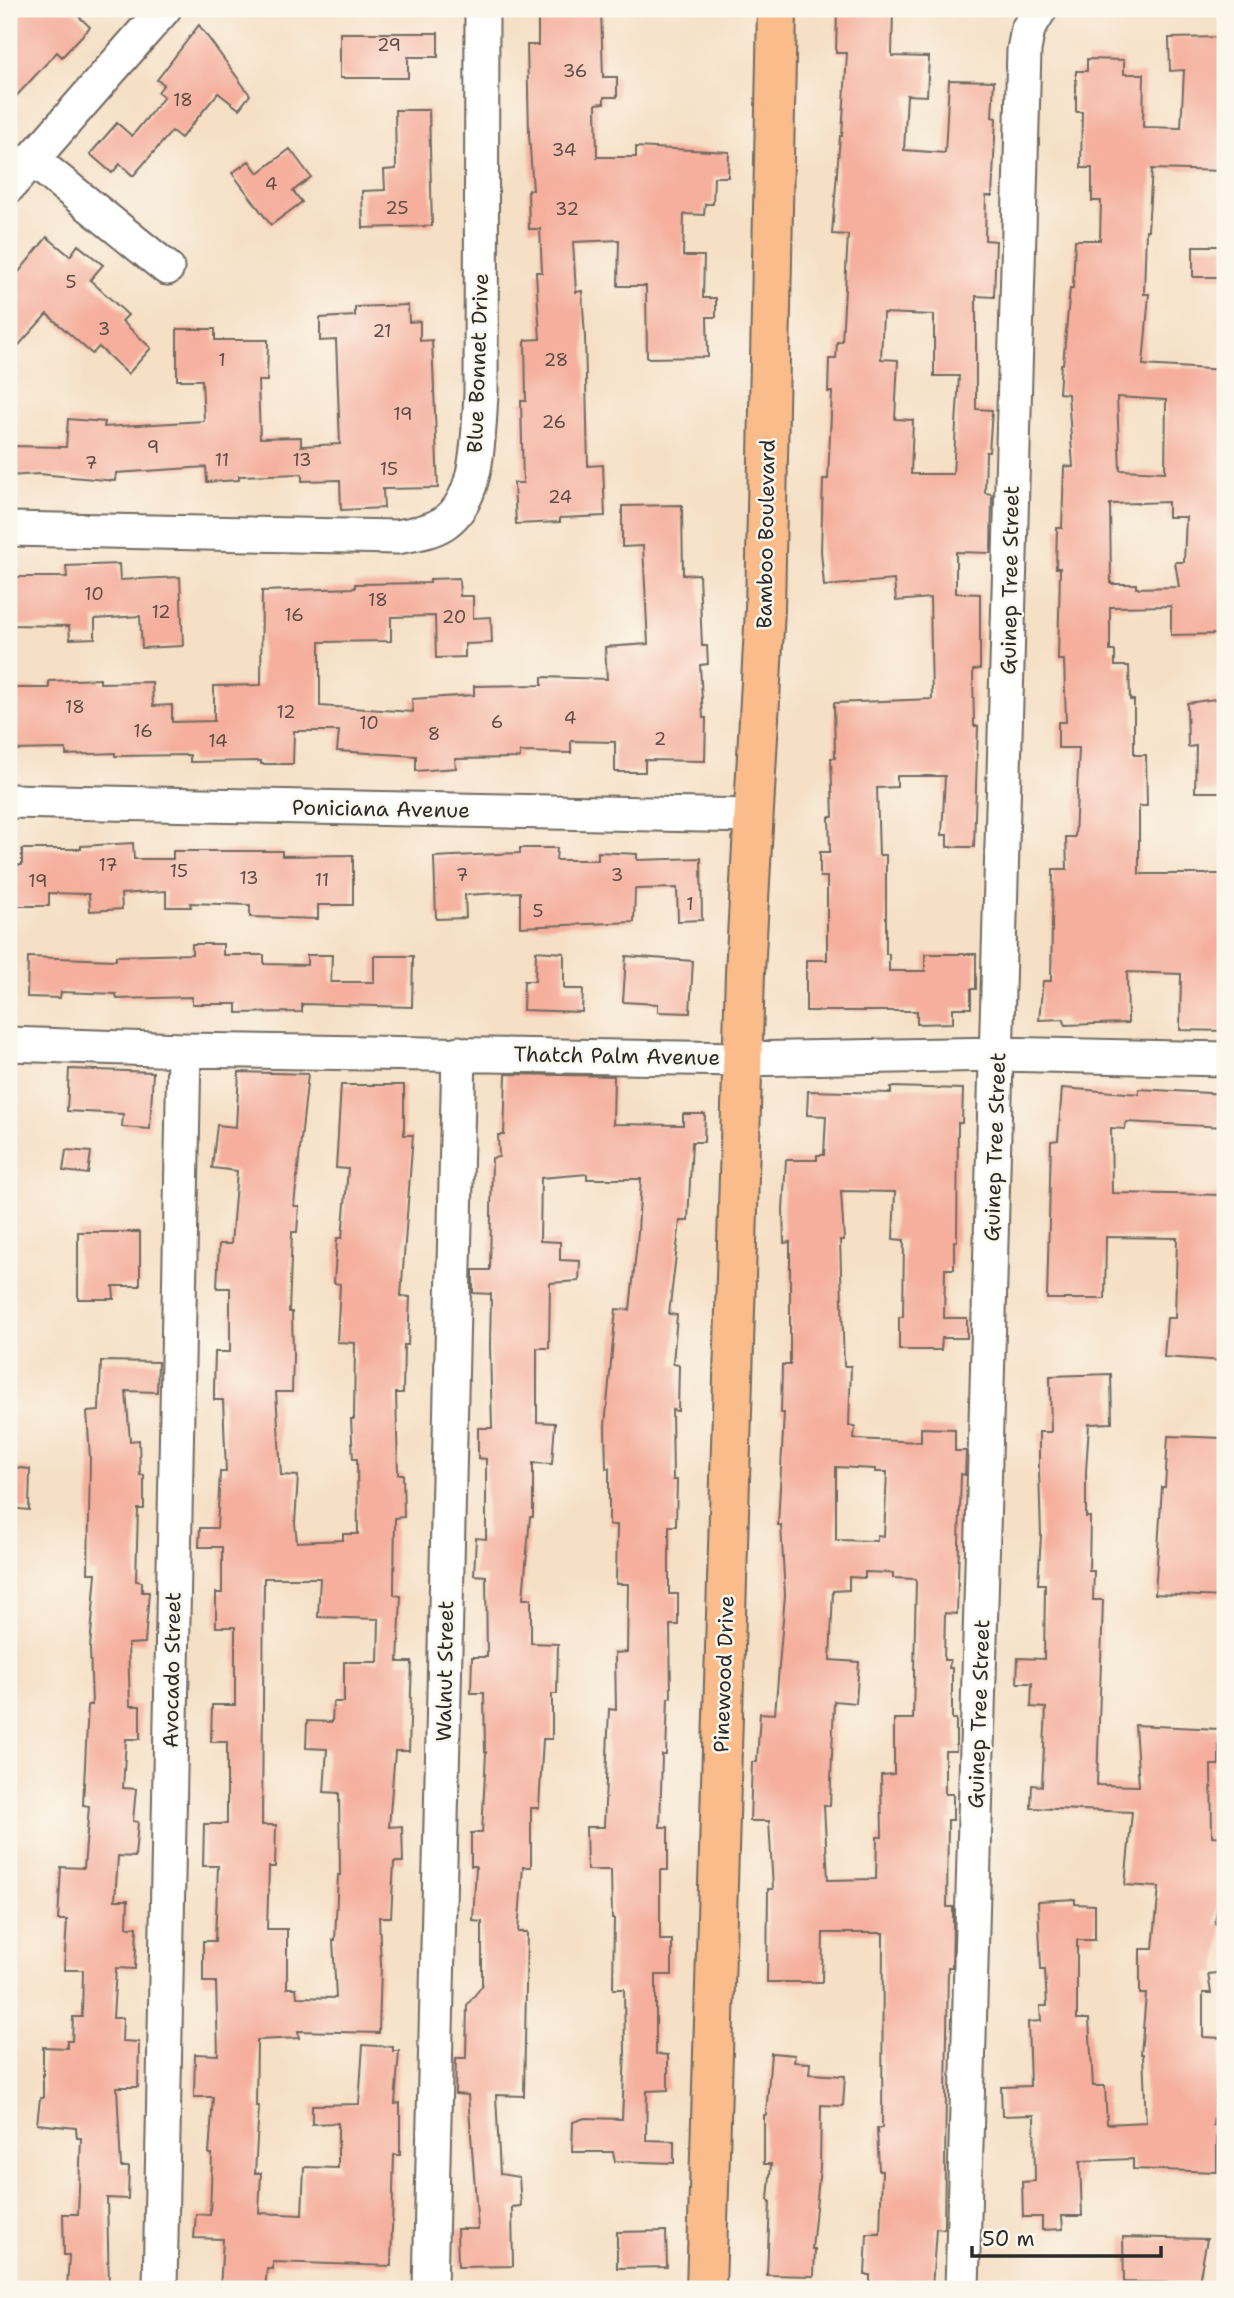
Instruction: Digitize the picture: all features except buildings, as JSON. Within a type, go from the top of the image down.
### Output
[{"type":"main road","name":"Bamboo Boulevard","points":[[742,1059],[765,609],[777,9]]},
{"type":"main road","name":"Pinewood Drive","points":[[706,2289],[742,1059]]},
{"type":"street","points":[[9,186],[164,9]]},
{"type":"street","name":"Blue Bonnet Drive","points":[[9,529],[397,537],[434,528],[452,517],[466,496],[471,481],[478,440],[481,396],[482,9]]},
{"type":"street","name":"Guinep Tree Street","points":[[962,2289],[1024,50],[1028,29],[1040,9]]},
{"type":"street","points":[[32,159],[167,268]]},
{"type":"street","name":"Poniciana Avenue","points":[[9,801],[753,816]]},
{"type":"street","name":"Thatch Palm Avenue","points":[[9,1044],[184,1050],[742,1059],[998,1054],[1225,1059]]},
{"type":"street","name":"Avocado Street","points":[[160,2289],[184,1050]]},
{"type":"street","name":"Walnut Street","points":[[430,2289],[460,1053]]}]
